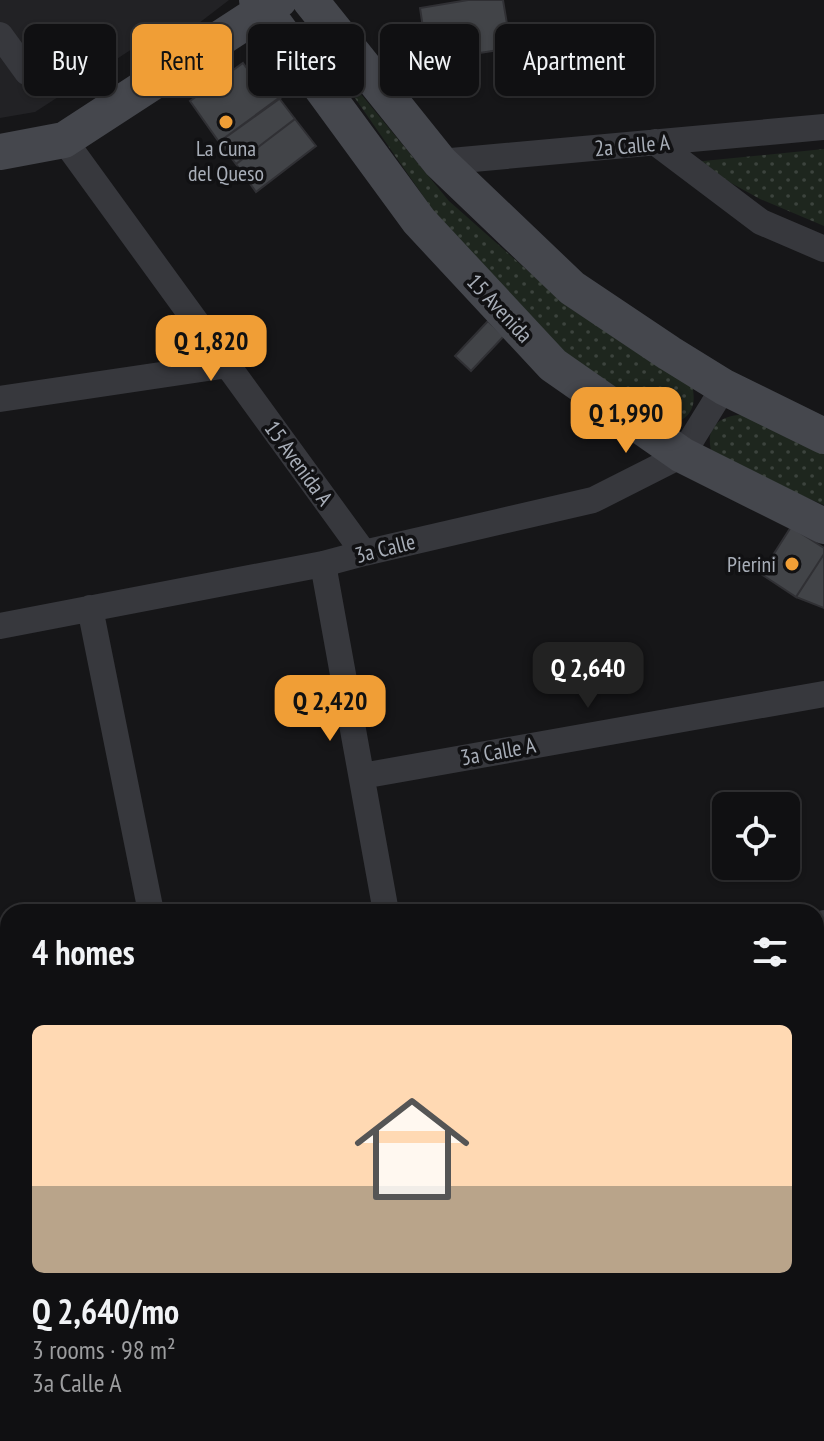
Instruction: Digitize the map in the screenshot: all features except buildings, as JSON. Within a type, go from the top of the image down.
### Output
[{"type":"main road","points":[[310,0],[440,162],[572,288],[724,387],[824,436]]},
{"type":"main road","points":[[232,29],[267,3]]},
{"type":"main road","name":"15 Avenida","points":[[267,3],[280,24]]},
{"type":"main road","points":[[0,152],[64,140],[132,95]]},
{"type":"main road","name":"15 Avenida","points":[[329,96],[419,221],[553,365],[682,455],[824,526]]},
{"type":"street","points":[[0,35],[24,68]]},
{"type":"street","name":"2a Calle A","points":[[440,162],[824,127]]},
{"type":"street","name":"15 Avenida A","points":[[64,140],[364,553]]},
{"type":"street","points":[[655,142],[761,222],[824,249]]},
{"type":"street","points":[[0,399],[228,365]]},
{"type":"street","points":[[682,455],[724,387]]},
{"type":"street","name":"3a Calle","points":[[0,626],[323,564],[593,500],[682,455]]},
{"type":"street","points":[[323,564],[385,904]]},
{"type":"street","points":[[90,608],[149,904]]},
{"type":"street","name":"3a Calle A","points":[[362,776],[824,694]]},
{"type":"shaded area","points":[[0,0],[229,0],[198,24],[132,24],[132,49],[116,59],[116,24],[24,24],[24,96],[60,96],[35,112],[0,118]]},
{"type":"green space","points":[[353,96],[362,96],[449,201],[571,309],[692,385],[694,401],[685,418],[664,427],[556,347],[435,213]]},
{"type":"green space","points":[[824,149],[824,226],[760,199],[693,162]]},
{"type":"green space","points":[[746,414],[824,448],[824,505],[713,457],[710,438],[715,425],[727,417]]},
{"type":"place","name":"La Cuna del Queso","points":[[226,122]]},
{"type":"place","name":"Pierini","points":[[792,564]]}]
